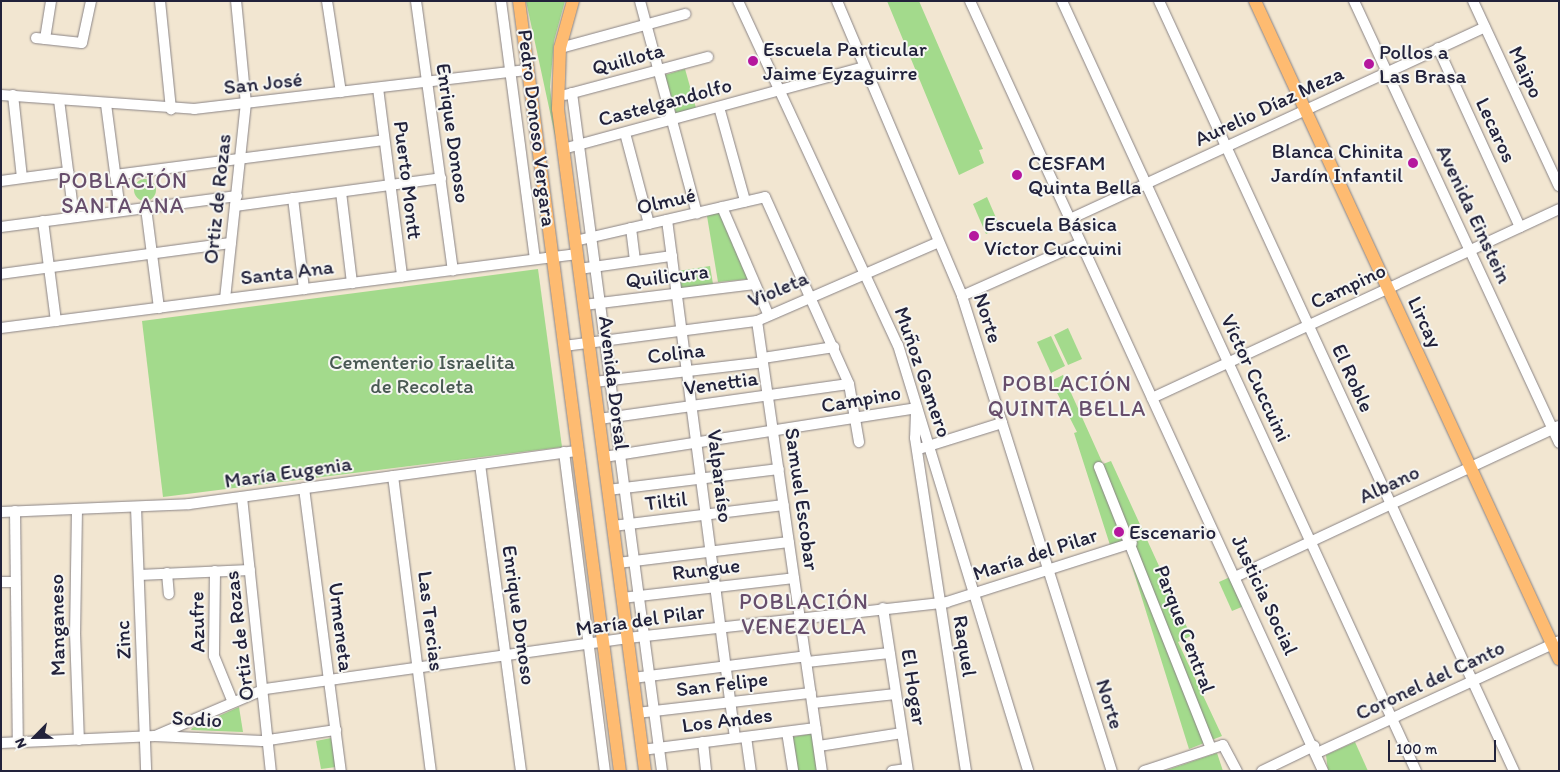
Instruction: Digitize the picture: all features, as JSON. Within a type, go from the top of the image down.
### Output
[{"type":"main road","name":"Avenida Dorsal","points":[[519,1],[620,771]]},
{"type":"main road","name":"Avenida Dorsal","points":[[573,1],[560,48],[557,97],[645,771]]},
{"type":"main road","name":"Lircay","points":[[1256,1],[1470,467],[1555,643],[1559,659]]},
{"type":"street","points":[[51,1],[40,38],[82,43],[91,1]]},
{"type":"street","points":[[160,1],[171,109]]},
{"type":"street","name":"Ortiz de Rozas","points":[[225,299],[246,104],[236,1]]},
{"type":"street","points":[[327,1],[341,92]]},
{"type":"street","name":"Enrique Donoso","points":[[416,1],[453,270]]},
{"type":"street","name":"Pedro Donoso Vergara","points":[[501,1],[512,72],[535,259]]},
{"type":"street","points":[[640,1],[697,213]]},
{"type":"street","name":"Muñoz Gamero","points":[[738,1],[898,345],[1028,771]]},
{"type":"street","name":"Norte","points":[[837,1],[962,296],[1112,771]]},
{"type":"street","name":"Justicia Social","points":[[970,1],[1236,577],[1323,771]]},
{"type":"street","name":"Víctor Cuccuini","points":[[1062,1],[1416,771]]},
{"type":"street","name":"El Roble","points":[[1159,1],[1514,771]]},
{"type":"street","name":"Avenida Einstein","points":[[1354,1],[1470,250],[1556,427],[1559,443]]},
{"type":"street","name":"Maipo","points":[[1473,1],[1559,186]]},
{"type":"street","points":[[560,48],[685,14]]},
{"type":"street","name":"Aurelio Díaz Meza","points":[[1070,219],[1484,27]]},
{"type":"street","name":"Lecaros","points":[[1438,48],[1520,227]]},
{"type":"street","name":"Quillota","points":[[557,97],[708,57]]},
{"type":"street","name":"Castelgandolfo","points":[[563,149],[864,67]]},
{"type":"street","name":"San José","points":[[1,95],[171,109],[246,104],[527,70]]},
{"type":"street","name":"Puerto Montt","points":[[378,88],[402,276]]},
{"type":"street","name":"Avenida Dorsal","points":[[572,93],[662,771]]},
{"type":"street","points":[[13,95],[22,178]]},
{"type":"street","points":[[60,100],[74,217]]},
{"type":"street","points":[[106,104],[120,211]]},
{"type":"street","points":[[719,107],[745,202]]},
{"type":"street","points":[[625,133],[649,224]]},
{"type":"street","points":[[115,175],[384,140]]},
{"type":"street","points":[[1,181],[68,172]]},
{"type":"street","points":[[1,227],[146,208],[293,198],[441,178]]},
{"type":"street","points":[[341,192],[352,283]]},
{"type":"street","name":"Olmué","points":[[575,241],[765,197],[812,295]]},
{"type":"street","points":[[293,198],[304,289]]},
{"type":"street","points":[[722,207],[768,314]]},
{"type":"street","points":[[146,208],[159,308]]},
{"type":"street","name":"Campino","points":[[1152,398],[1559,209]]},
{"type":"street","name":"Valparaíso","points":[[667,220],[735,738]]},
{"type":"street","points":[[43,221],[56,321]]},
{"type":"street","points":[[631,228],[635,261]]},
{"type":"street","name":"Violeta","points":[[564,346],[757,321],[768,314],[939,242]]},
{"type":"street","points":[[962,296],[1082,243]]},
{"type":"street","points":[[1,274],[231,244]]},
{"type":"street","name":"Santa Ana","points":[[1,328],[577,254]]},
{"type":"street","points":[[579,269],[672,256]]},
{"type":"street","name":"Quilicura","points":[[584,305],[755,284]]},
{"type":"street","points":[[812,295],[849,384],[859,442]]},
{"type":"street","name":"Samuel Escobar","points":[[757,321],[822,771]]},
{"type":"street","name":"Colina","points":[[594,382],[763,360],[834,346]]},
{"type":"street","name":"Venettia","points":[[599,419],[849,384]]},
{"type":"street","name":"Campino","points":[[604,457],[855,420],[916,408]]},
{"type":"street","name":"Raquel","points":[[916,408],[916,450],[966,771]]},
{"type":"street","points":[[916,450],[1002,423]]},
{"type":"street","name":"Albano","points":[[1236,577],[1556,427]]},
{"type":"street","name":"María Eugenia","points":[[1,512],[136,507],[242,497],[578,450]]},
{"type":"street","points":[[564,452],[587,647],[605,771]]},
{"type":"street","name":"Enrique Donoso","points":[[480,464],[520,771]]},
{"type":"street","name":"Parque Central","points":[[1099,467],[1132,543],[1211,749]]},
{"type":"street","points":[[608,490],[779,470]]},
{"type":"street","name":"Las Tercias","points":[[393,476],[431,771]]},
{"type":"street","name":"Urmeneta","points":[[304,488],[341,771]]},
{"type":"street","name":"Ortiz de Rozas","points":[[242,497],[265,689],[271,771]]},
{"type":"street","name":"Tiltil","points":[[613,526],[784,505]]},
{"type":"street","name":"Zinc","points":[[136,507],[150,737],[146,771]]},
{"type":"street","name":"Manganeso","points":[[77,509],[74,633],[79,740]]},
{"type":"street","points":[[15,511],[14,582],[18,743]]},
{"type":"street","points":[[618,563],[789,542]]},
{"type":"street","name":"María del Pilar","points":[[1,743],[150,737],[232,700],[265,689],[603,645],[628,638],[939,602],[973,594],[1132,543]]},
{"type":"street","points":[[139,574],[250,570]]},
{"type":"street","name":"Azufre","points":[[214,571],[214,656],[232,700]]},
{"type":"street","points":[[168,573],[168,594]]},
{"type":"street","name":"Rungue","points":[[622,598],[794,578]]},
{"type":"street","points":[[1,582],[14,582]]},
{"type":"street","name":"El Hogar","points":[[883,608],[908,770]]},
{"type":"street","name":"Coronel del Canto","points":[[1262,771],[1392,719],[1555,643]]},
{"type":"street","points":[[633,678],[726,666],[890,653]]},
{"type":"street","name":"San Felipe","points":[[637,713],[730,702],[896,694]]},
{"type":"street","name":"Los Andes","points":[[642,750],[816,728]]},
{"type":"street","name":"Sodio","points":[[150,737],[270,740],[336,730]]},
{"type":"street","points":[[787,732],[793,771]]},
{"type":"street","points":[[819,746],[902,733]]},
{"type":"street","points":[[746,737],[751,771]]},
{"type":"street","points":[[703,742],[706,771]]},
{"type":"street","points":[[1144,771],[1223,745],[1237,771]]},
{"type":"street","points":[[892,771],[908,770]]},
{"type":"green space","points":[[526,1],[565,1],[554,41],[550,87],[556,140]]},
{"type":"green space","points":[[887,1],[919,1],[983,149],[979,150],[984,163],[959,175]]},
{"type":"green space","points":[[685,69],[696,108],[676,114],[665,75]]},
{"type":"green space","points":[[145,179],[153,182],[156,190],[153,198],[145,201],[137,198],[134,190],[137,182]]},
{"type":"green space","points":[[987,197],[1000,227],[986,234],[973,204]]},
{"type":"green space","points":[[720,212],[749,279],[718,282],[707,216]]},
{"type":"green space","points":[[710,266],[713,284],[680,289],[678,271]]},
{"type":"green space","name":"Cementerio Israelita de Recoleta","points":[[538,269],[562,447],[163,497],[142,321]]},
{"type":"green space","points":[[1068,328],[1082,359],[1068,365],[1054,335]]},
{"type":"green space","points":[[1051,336],[1065,366],[1051,373],[1037,342]]},
{"type":"green space","points":[[1063,375],[1103,464],[1111,461],[1191,636],[1178,642],[1222,736],[1189,749],[1124,541],[1110,545],[1074,433],[1077,432],[1051,381]]},
{"type":"green space","points":[[1230,577],[1244,606],[1232,611],[1219,582]]},
{"type":"green space","points":[[239,707],[243,732],[191,730],[192,728]]},
{"type":"green space","points":[[815,733],[820,771],[798,771],[793,737]]},
{"type":"green space","points":[[331,738],[336,767],[321,769],[316,741]]},
{"type":"green space","points":[[1355,742],[1368,771],[1328,771],[1326,755]]},
{"type":"green space","points":[[1217,753],[1223,771],[1164,771]]},
{"type":"place","name":"Escuela Particular Jaime Eyzaguirre","points":[[753,61]]},
{"type":"place","name":"Pollos a Las Brasa","points":[[1369,64]]},
{"type":"place","name":"Blanca Chinita Jardín Infantil","points":[[1413,163]]},
{"type":"place","name":"CESFAM Quinta Bella","points":[[1017,175]]},
{"type":"place","name":"Escuela Básica Víctor Cuccuini","points":[[974,236]]},
{"type":"place","name":"Escenario","points":[[1119,532]]},
{"type":"district","name":"POBLACIÓN SANTA ANA","points":[[123,192]]},
{"type":"district","name":"POBLACIÓN QUINTA BELLA","points":[[1067,396]]},
{"type":"district","name":"POBLACIÓN VENEZUELA","points":[[804,614]]}]
